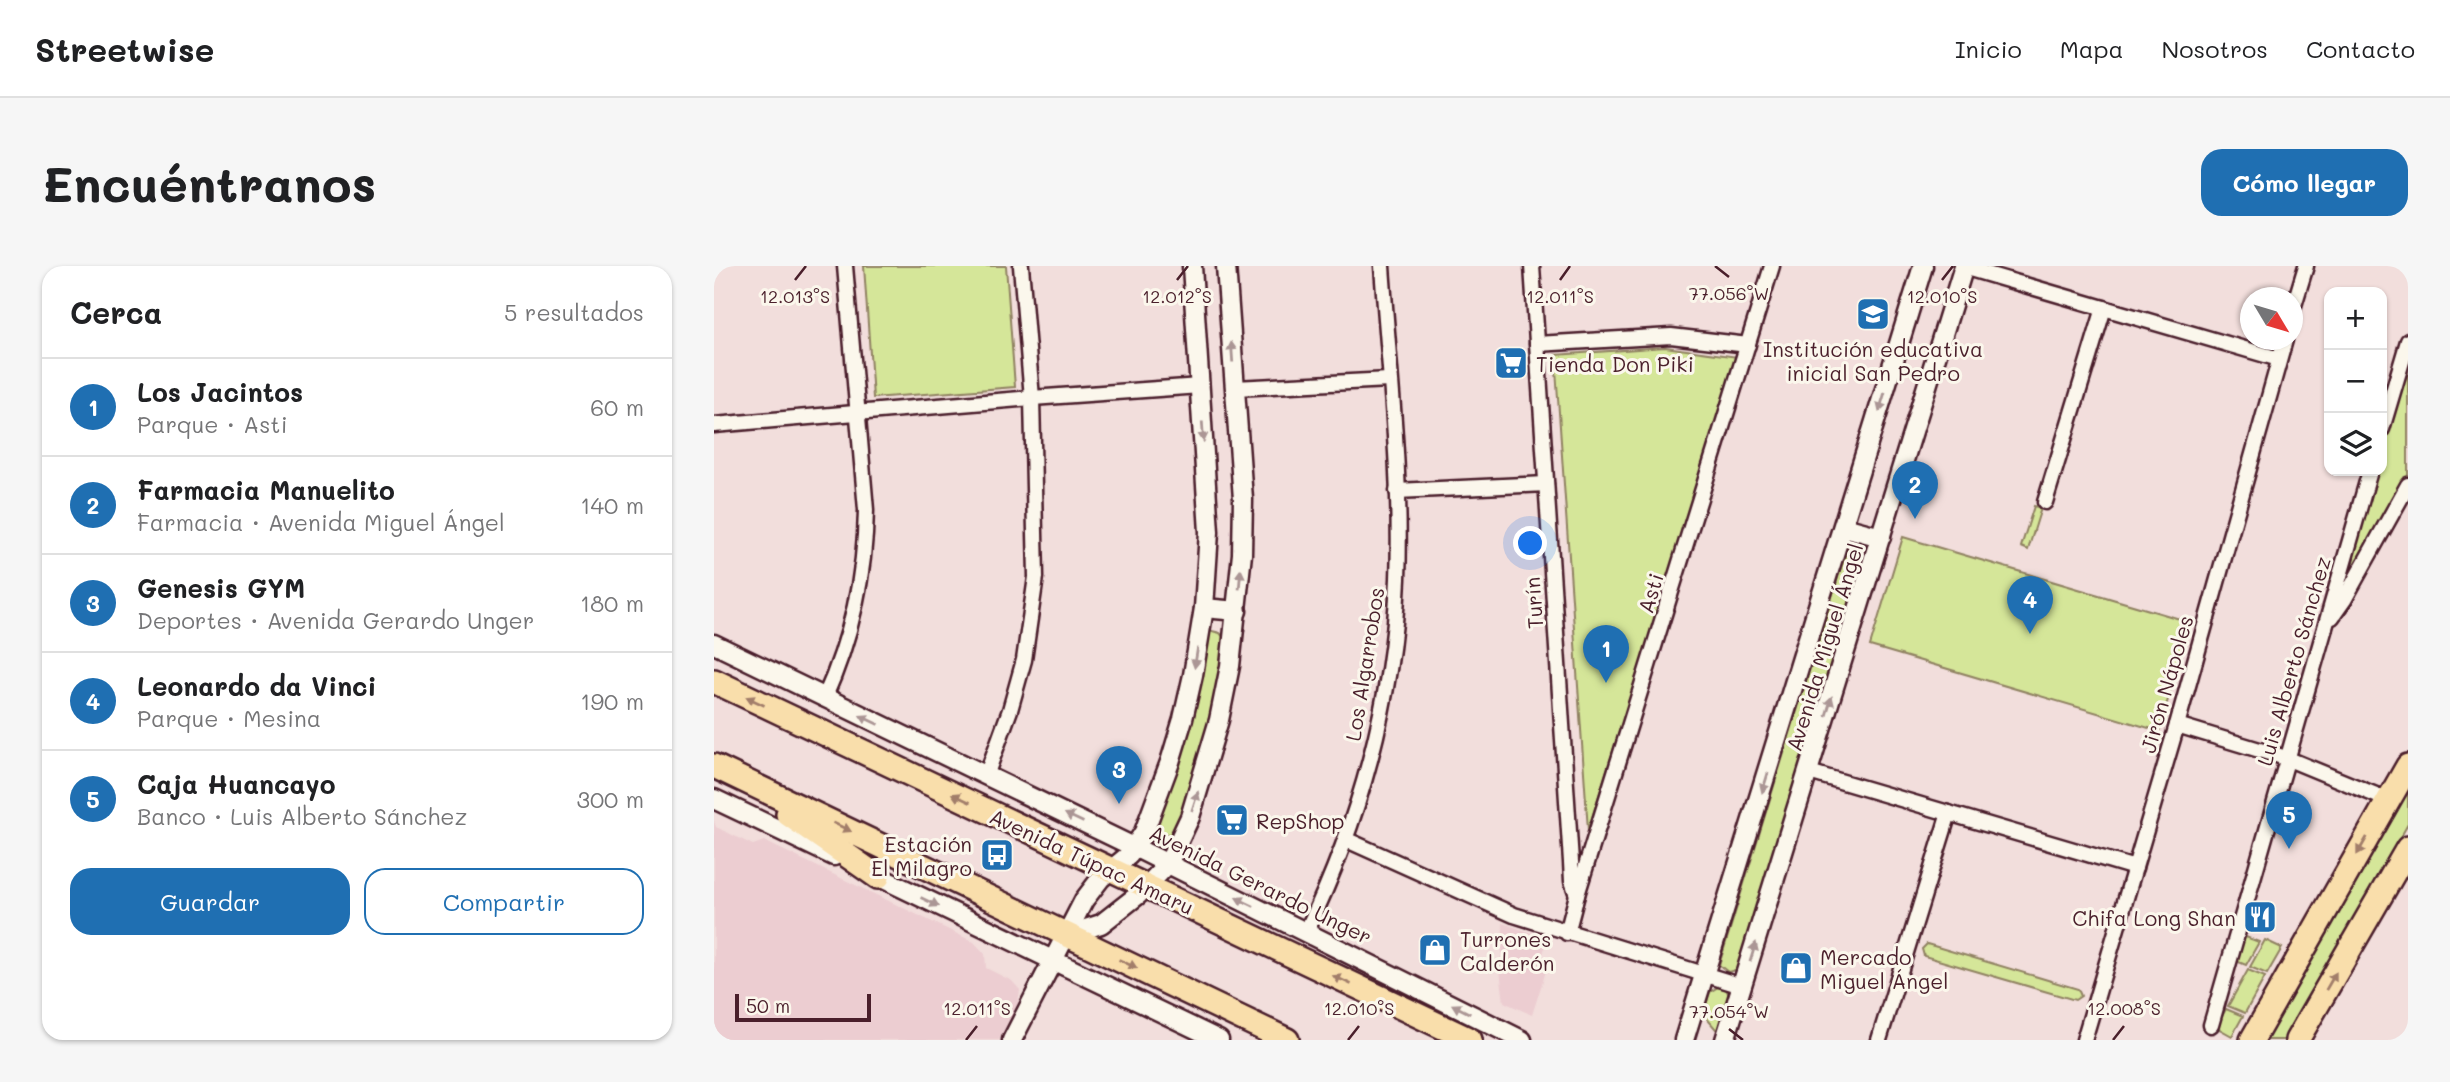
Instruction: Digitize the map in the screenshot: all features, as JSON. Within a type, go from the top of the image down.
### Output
[{"type":"main road","name":"Avenida Túpac Amaru","points":[[714,681],[1470,1040]]},
{"type":"main road","points":[[2252,1040],[2408,766]]},
{"type":"main road","points":[[724,771],[878,877]]},
{"type":"main road","points":[[724,771],[1287,1040]]},
{"type":"main road","points":[[2297,1040],[2408,848]]},
{"type":"street","points":[[824,699],[849,638],[863,573],[866,510],[845,266]]},
{"type":"street","points":[[986,776],[1024,660],[1036,577],[1032,398],[1021,266]]},
{"type":"street","points":[[1012,1040],[1084,900],[1094,885],[1136,848],[1151,816],[1183,719],[1204,608],[1209,532],[1192,266]]},
{"type":"street","points":[[1067,935],[1101,924],[1146,887],[1168,864],[1190,817],[1209,758],[1230,666],[1242,554],[1243,499],[1226,266]]},
{"type":"street","name":"Los Algarrobos","points":[[1306,932],[1347,840],[1373,749],[1390,659],[1398,580],[1397,491],[1382,266]]},
{"type":"street","name":"Turín","points":[[1532,266],[1572,880],[1577,895]]},
{"type":"street","name":"Asti","points":[[1567,933],[1772,266]]},
{"type":"street","name":"Avenida Miguel Ángel","points":[[1684,1040],[1923,266]]},
{"type":"street","points":[[2299,287],[2305,266]]},
{"type":"street","points":[[1964,267],[2280,359]]},
{"type":"street","name":"Avenida Miguel Ángel","points":[[1725,1040],[1964,267]]},
{"type":"street","points":[[2045,502],[2104,308]]},
{"type":"street","points":[[1537,344],[1671,336],[1748,345]]},
{"type":"street","name":"Jirón Nápoles","points":[[2084,1040],[2177,725],[2282,350]]},
{"type":"street","points":[[2387,413],[2407,350]]},
{"type":"street","points":[[1235,388],[1389,380]]},
{"type":"street","points":[[714,425],[1200,386]]},
{"type":"street","name":"Luis Alberto Sánchez","points":[[2211,1025],[2369,476]]},
{"type":"street","points":[[1397,491],[1546,484]]},
{"type":"street","points":[[2325,627],[2344,600],[2408,485]]},
{"type":"street","points":[[1844,527],[1881,537]]},
{"type":"street","points":[[1204,608],[1237,611]]},
{"type":"street","name":"Avenida Gerardo Unger","points":[[714,644],[1136,848],[1522,1040]]},
{"type":"street","points":[[2177,725],[2286,758],[2388,800]]},
{"type":"street","points":[[1809,772],[2135,868]]},
{"type":"street","points":[[714,799],[1219,1040]]},
{"type":"street","points":[[1879,1040],[1949,813]]},
{"type":"street","points":[[1347,840],[1496,908],[1567,933],[1742,986]]},
{"type":"shaded area","points":[[714,821],[716,827],[753,845],[764,841],[974,942],[985,954],[986,968],[1012,981],[1020,990],[1018,1003],[999,1040],[714,1040]]},
{"type":"shaded area","points":[[1503,923],[1548,939],[1538,968],[1546,971],[1532,1015],[1504,1002],[1499,963],[1502,955]]},
{"type":"green space","points":[[864,266],[1006,266],[1015,387],[873,398]]},
{"type":"green space","points":[[1665,347],[1738,357],[1588,830],[1555,355]]},
{"type":"green space","points":[[2408,365],[2408,475],[2339,600],[2374,476],[2387,476],[2387,430],[2405,367]]},
{"type":"green space","points":[[2034,506],[2041,508],[2028,550],[2021,547]]},
{"type":"green space","points":[[1903,537],[2190,622],[2159,731],[1870,646]]},
{"type":"green space","points":[[1847,548],[1865,565],[1739,969],[1728,972],[1719,965]]},
{"type":"green space","points":[[1212,631],[1220,633],[1225,639],[1216,689],[1191,786],[1175,834],[1171,836],[1158,830],[1156,826],[1183,744],[1207,635]]},
{"type":"green space","points":[[2408,786],[2408,824],[2285,1040],[2261,1040]]},
{"type":"green space","points":[[2243,936],[2259,942],[2246,965],[2236,961]]},
{"type":"green space","points":[[2265,940],[2282,948],[2267,974],[2250,967]]},
{"type":"green space","points":[[1927,944],[2078,989],[2081,996],[2075,1000],[1924,956],[1922,949]]},
{"type":"green space","points":[[2248,970],[2265,977],[2245,1013],[2228,1006]]},
{"type":"green space","points":[[1718,987],[1726,989],[1730,997],[1720,1034],[1703,1014],[1710,992]]},
{"type":"green space","points":[[2226,1009],[2243,1016],[2232,1036],[2216,1027]]},
{"type":"place","name":"Institución educativa inicial San Pedro","points":[[1873,314]]},
{"type":"place","name":"Tienda Don Piki","points":[[1511,363]]},
{"type":"place","name":"Farmacia Manuelito","points":[[1915,519]]},
{"type":"place","name":"Leonardo da Vinci","points":[[2030,634]]},
{"type":"place","name":"Los Jacintos","points":[[1606,683]]},
{"type":"place","name":"Genesis GYM","points":[[1119,804]]},
{"type":"place","name":"RepShop","points":[[1232,820]]},
{"type":"place","name":"Caja Huancayo","points":[[2289,849]]},
{"type":"place","name":"Estación El Milagro","points":[[997,855]]},
{"type":"place","name":"Chifa Long Shan","points":[[2260,917]]},
{"type":"place","name":"Turrones Calderón","points":[[1435,950]]},
{"type":"place","name":"Mercado Miguel Ángel","points":[[1796,968]]}]
